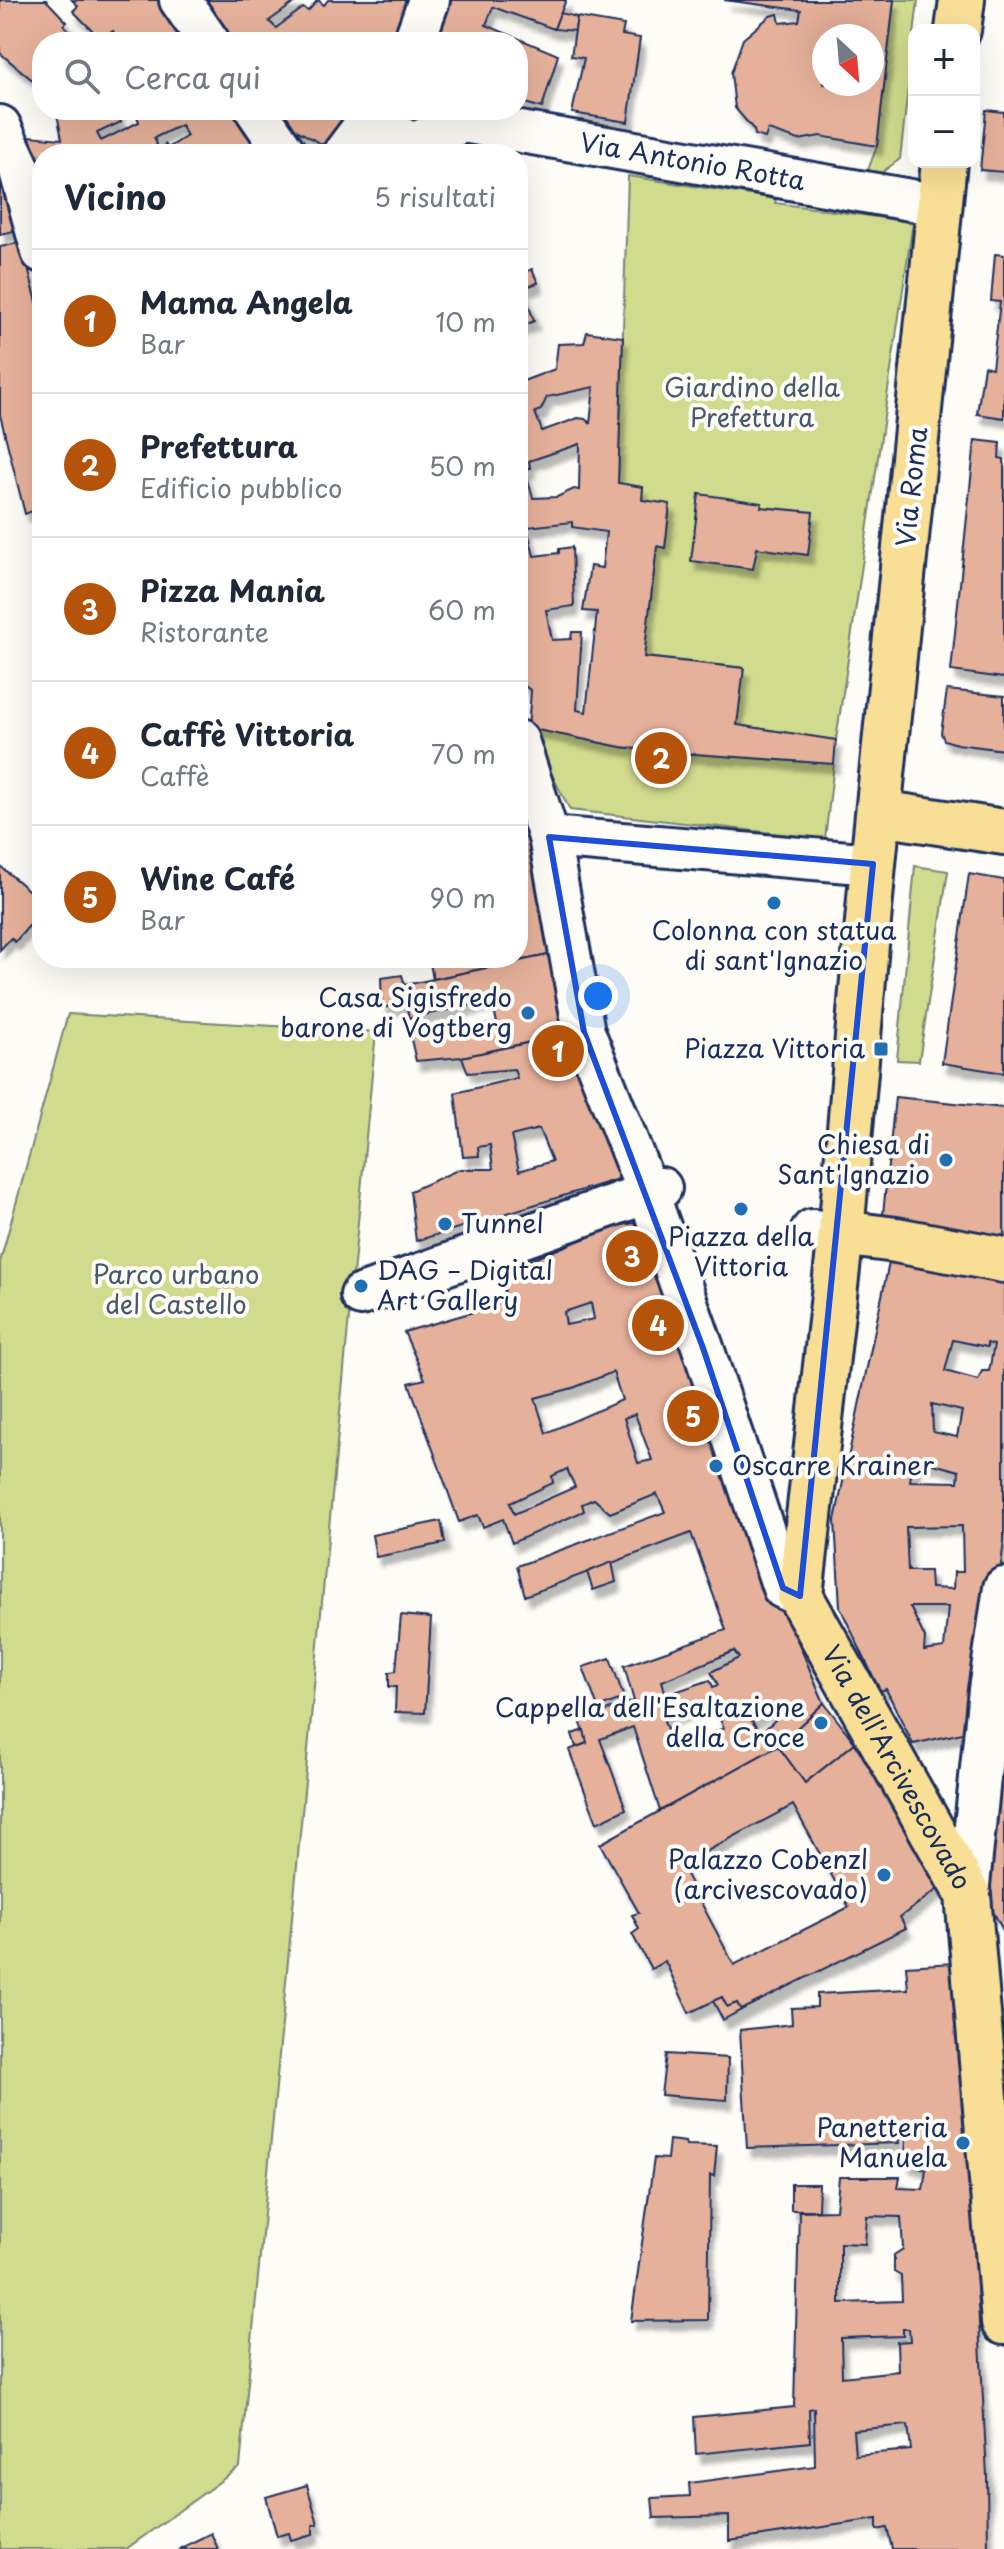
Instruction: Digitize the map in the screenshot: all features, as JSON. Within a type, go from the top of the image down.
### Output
[{"type":"main road","points":[[959,24],[962,0]]},
{"type":"main road","name":"Via Roma","points":[[880,813],[943,168]]},
{"type":"main road","points":[[800,1596],[826,1232],[880,813],[1004,832]]},
{"type":"main road","points":[[826,1232],[896,1240],[1004,1260]]},
{"type":"main road","name":"Via dell'Arcivescovado","points":[[800,1596],[968,1895],[990,1997],[1004,2322]]},
{"type":"street","points":[[180,0],[202,32]]},
{"type":"street","points":[[418,32],[429,0]]},
{"type":"street","points":[[263,120],[279,144]]},
{"type":"street","points":[[350,144],[368,120]]},
{"type":"street","points":[[379,120],[409,142],[417,142],[449,120]]},
{"type":"street","name":"Via Antonio Rotta","points":[[477,120],[939,205]]},
{"type":"street","points":[[0,126],[19,167],[32,215]]},
{"type":"street","points":[[528,769],[553,840],[584,1032],[654,1190],[783,1588],[800,1596]]},
{"type":"street","points":[[553,840],[873,864]]},
{"type":"street","points":[[361,1295],[654,1190]]},
{"type":"street","points":[[968,1895],[989,1690],[1004,1588]]},
{"type":"highlighted area","points":[[549,837],[873,864],[800,1596],[783,1588],[703,1348],[584,1032]]},
{"type":"green space","points":[[894,0],[918,0],[915,24],[908,24],[908,88],[900,159],[881,173],[868,170],[877,146]]},
{"type":"green space","name":"Giardino della Prefettura","points":[[628,176],[776,199],[775,203],[913,222],[836,740],[737,725],[743,668],[644,657],[657,546],[665,547],[670,504],[642,500],[643,487],[618,483]]},
{"type":"green space","points":[[528,728],[653,751],[834,764],[825,839],[570,810]]},
{"type":"green space","points":[[915,866],[948,871],[919,1061],[897,1060]]},
{"type":"green space","name":"Parco urbano del Castello","points":[[68,1014],[376,1032],[240,2467],[126,2549],[0,2549],[0,1262]]},
{"type":"building","points":[[0,0],[46,0],[67,22],[64,25],[70,32],[32,32],[32,80],[0,53]]},
{"type":"building","points":[[72,0],[167,0],[188,32],[114,32],[90,32],[92,30],[73,11],[78,6]]},
{"type":"building","points":[[191,0],[298,0],[269,21],[276,28],[303,8],[308,11],[318,0],[324,5],[328,0],[407,0],[399,23],[403,25],[401,32],[213,32]]},
{"type":"building","points":[[448,0],[566,0],[554,29],[493,7],[486,25],[503,32],[435,32]]},
{"type":"building","points":[[724,0],[894,0],[884,86],[884,24],[812,24],[812,96],[883,96],[877,146],[820,136],[799,140],[768,130],[765,138],[755,135],[735,108],[731,73],[743,39],[770,16],[778,14],[780,23],[799,21],[801,10]]},
{"type":"building","points":[[560,13],[577,17],[575,31],[554,29]]},
{"type":"building","points":[[577,17],[624,25],[622,35],[640,38],[628,122],[572,113],[584,58],[571,56]]},
{"type":"building","points":[[528,42],[558,55],[542,108],[528,104]]},
{"type":"building","points":[[986,110],[1004,112],[1004,172],[980,170]]},
{"type":"building","points":[[58,120],[120,120],[97,133],[101,141],[138,120],[243,120],[259,144],[174,144],[187,136],[181,125],[154,138],[157,144],[32,144],[32,150],[30,136],[62,139]]},
{"type":"building","points":[[283,120],[362,120],[344,144],[322,144]]},
{"type":"building","points":[[0,159],[19,230],[0,234]]},
{"type":"building","points":[[28,241],[24,253],[32,283],[32,511],[25,514],[0,415],[0,247]]},
{"type":"building","points":[[995,254],[1004,255],[1004,418],[977,414],[984,366],[992,368],[1000,302],[991,301]]},
{"type":"building","points":[[532,269],[538,283],[528,286],[528,271]]},
{"type":"building","points":[[528,303],[534,321],[528,324]]},
{"type":"building","points":[[587,332],[623,337],[618,483],[643,487],[642,500],[670,504],[665,548],[657,546],[644,657],[744,668],[737,725],[836,740],[834,764],[653,751],[528,728],[531,691],[528,688],[528,531],[534,556],[559,553],[559,549],[572,547],[574,606],[546,610],[552,640],[571,639],[572,632],[582,632],[577,710],[586,712],[597,612],[583,611],[590,566],[602,568],[606,532],[572,527],[572,522],[528,527],[528,480],[533,498],[557,497],[574,489],[579,490],[580,444],[529,461],[528,469],[528,379],[555,369],[558,344],[584,343]],"holes":[[[594,387],[590,423],[578,418],[542,431],[535,412],[541,410],[547,397]]]},
{"type":"building","points":[[975,440],[1000,443],[999,458],[1004,459],[1004,678],[951,671]]},
{"type":"building","points":[[699,494],[762,503],[761,507],[813,512],[808,555],[757,548],[753,569],[691,561]]},
{"type":"building","points":[[947,690],[1004,696],[1004,750],[944,740],[941,733]]},
{"type":"building","points":[[528,818],[542,858],[553,954],[528,959]]},
{"type":"building","points":[[0,866],[32,893],[32,922],[15,942],[11,938],[0,950]]},
{"type":"building","points":[[969,874],[1004,880],[1004,1073],[942,1063]]},
{"type":"building","name":"Casa Sigisfredo barone di Vogtberg","points":[[553,954],[564,1035],[462,1057],[416,1061],[410,1035],[497,1023],[492,1001],[409,1018],[406,1003],[382,1008],[381,978],[402,975],[405,985],[486,968],[528,968],[528,959]]},
{"type":"building","points":[[431,968],[486,968],[433,979]]},
{"type":"building","points":[[564,1035],[631,1175],[416,1241],[410,1191],[460,1169],[493,1169],[490,1145],[478,1147],[479,1156],[463,1157],[455,1093],[517,1078],[514,1069],[468,1073],[462,1057]],"holes":[[[539,1129],[552,1161],[519,1171],[511,1136]]]},
{"type":"building","name":"Chiesa di Sant'Ignazio","points":[[895,1097],[1004,1108],[1004,1241],[882,1224]]},
{"type":"building","points":[[649,1221],[784,1609],[824,1703],[778,1746],[660,1811],[633,1727],[600,1739],[626,1809],[597,1823],[569,1750],[587,1743],[580,1720],[634,1701],[624,1666],[726,1630],[691,1533],[525,1596],[517,1566],[665,1512],[657,1494],[610,1513],[594,1499],[582,1504],[584,1511],[512,1543],[503,1519],[483,1527],[478,1515],[459,1522],[409,1383],[425,1379],[404,1332],[508,1302],[499,1273],[615,1226]],"holes":[[[591,1303],[594,1319],[566,1325],[564,1312]],[[613,1372],[622,1400],[546,1433],[535,1398],[573,1388]],[[635,1414],[652,1460],[638,1463],[624,1418]],[[567,1469],[575,1487],[514,1514],[510,1503],[553,1483],[552,1476]],[[734,1651],[739,1658],[711,1672],[718,1685],[713,1687],[710,1680],[666,1695],[662,1681]],[[712,1702],[724,1728],[675,1749],[663,1719]],[[769,1709],[776,1719],[761,1733],[751,1720]]]},
{"type":"building","points":[[891,1253],[1004,1273],[1004,1541],[980,1729],[913,1744],[886,1689],[880,1691],[840,1607],[835,1520]],"holes":[[[953,1340],[987,1347],[987,1343],[994,1345],[989,1371],[982,1371],[978,1380],[945,1371]],[[932,1404],[962,1411],[957,1437],[933,1432]],[[919,1460],[959,1471],[958,1482],[910,1481],[912,1469],[915,1470]],[[962,1526],[963,1572],[954,1572],[953,1589],[931,1588],[930,1571],[908,1571],[906,1527]],[[910,1607],[948,1607],[944,1648],[924,1651],[925,1638]]]},
{"type":"building","points":[[441,1521],[445,1543],[376,1557],[372,1535]]},
{"type":"building","points":[[612,1562],[616,1582],[593,1590],[587,1572]]},
{"type":"building","points":[[401,1615],[431,1618],[425,1713],[395,1712],[396,1687],[389,1687],[389,1672],[396,1671]]},
{"type":"building","points":[[610,1658],[624,1698],[598,1708],[583,1667]]},
{"type":"building","points":[[1004,1699],[1004,1932],[983,1893]]},
{"type":"building","name":"Cappella dell'Esaltazione della Croce","points":[[824,1703],[855,1743],[805,1783],[778,1746]]},
{"type":"building","points":[[584,1730],[587,1743],[576,1747],[572,1734]]},
{"type":"building","name":"Palazzo Cobenzl (arcivescovado)","points":[[855,1743],[942,1886],[900,1917],[906,1928],[741,2010],[737,2003],[727,2007],[722,1997],[689,2013],[665,1961],[651,1969],[632,1934],[639,1929],[632,1915],[639,1913],[600,1844],[778,1746],[805,1783]],"holes":[[[793,1805],[849,1907],[734,1965],[681,1865]]]},
{"type":"building","points":[[954,1963],[963,2014],[987,2476],[988,2549],[892,2549],[887,2528],[877,2530],[877,2519],[729,2541],[729,2516],[654,2518],[652,2498],[690,2496],[689,2483],[815,2466],[814,2408],[809,2409],[810,2442],[696,2454],[694,2417],[794,2407],[799,2211],[836,2210],[839,2177],[900,2177],[898,2188],[923,2189],[926,2169],[905,2163],[906,2129],[897,2130],[899,2143],[747,2148],[740,2030],[792,2024],[791,2008],[817,2007],[817,1994],[908,1989],[906,1966]],"holes":[[[867,2216],[901,2217],[903,2249],[894,2255],[894,2272],[901,2276],[902,2301],[840,2303],[840,2243],[865,2244]],[[903,2329],[909,2329],[910,2341],[897,2342],[898,2371],[842,2377],[841,2338],[903,2336]],[[908,2425],[911,2450],[855,2455],[853,2430]]]},
{"type":"building","points":[[722,1997],[727,2007],[737,2003],[741,2010],[723,2020],[713,2001]]},
{"type":"building","points":[[666,2054],[728,2058],[727,2100],[661,2095]]},
{"type":"building","points":[[669,2140],[685,2142],[686,2145],[717,2146],[714,2176],[710,2175],[708,2320],[631,2321],[654,2158],[667,2159]]},
{"type":"building","points":[[791,2184],[819,2184],[818,2210],[791,2210]]},
{"type":"building","points":[[307,2485],[318,2524],[313,2525],[313,2534],[291,2540],[289,2533],[277,2536],[266,2497]]},
{"type":"building","points":[[211,2533],[218,2549],[179,2549]]},
{"type":"place","name":"Prefettura","points":[[661,758]]},
{"type":"place","name":"Colonna con statua di sant'Ignazio","points":[[774,903]]},
{"type":"place","name":"Casa Sigisfredo barone di Vogtberg","points":[[528,1013]]},
{"type":"place","name":"Piazza Vittoria","points":[[881,1049]]},
{"type":"place","name":"Mama Angela","points":[[558,1051]]},
{"type":"place","name":"Chiesa di Sant'Ignazio","points":[[946,1160]]},
{"type":"place","name":"Piazza della Vittoria","points":[[741,1209]]},
{"type":"place","name":"Tunnel","points":[[445,1224]]},
{"type":"place","name":"Pizza Mania","points":[[632,1256]]},
{"type":"place","name":"DAG – Digital Art Gallery","points":[[361,1286]]},
{"type":"place","name":"Caffè Vittoria","points":[[658,1325]]},
{"type":"place","name":"Wine Café","points":[[693,1416]]},
{"type":"place","name":"Oscarre Krainer","points":[[716,1466]]},
{"type":"place","name":"Cappella dell'Esaltazione della Croce","points":[[821,1723]]},
{"type":"place","name":"Palazzo Cobenzl (arcivescovado)","points":[[884,1875]]},
{"type":"place","name":"Panetteria Manuela","points":[[963,2143]]}]
